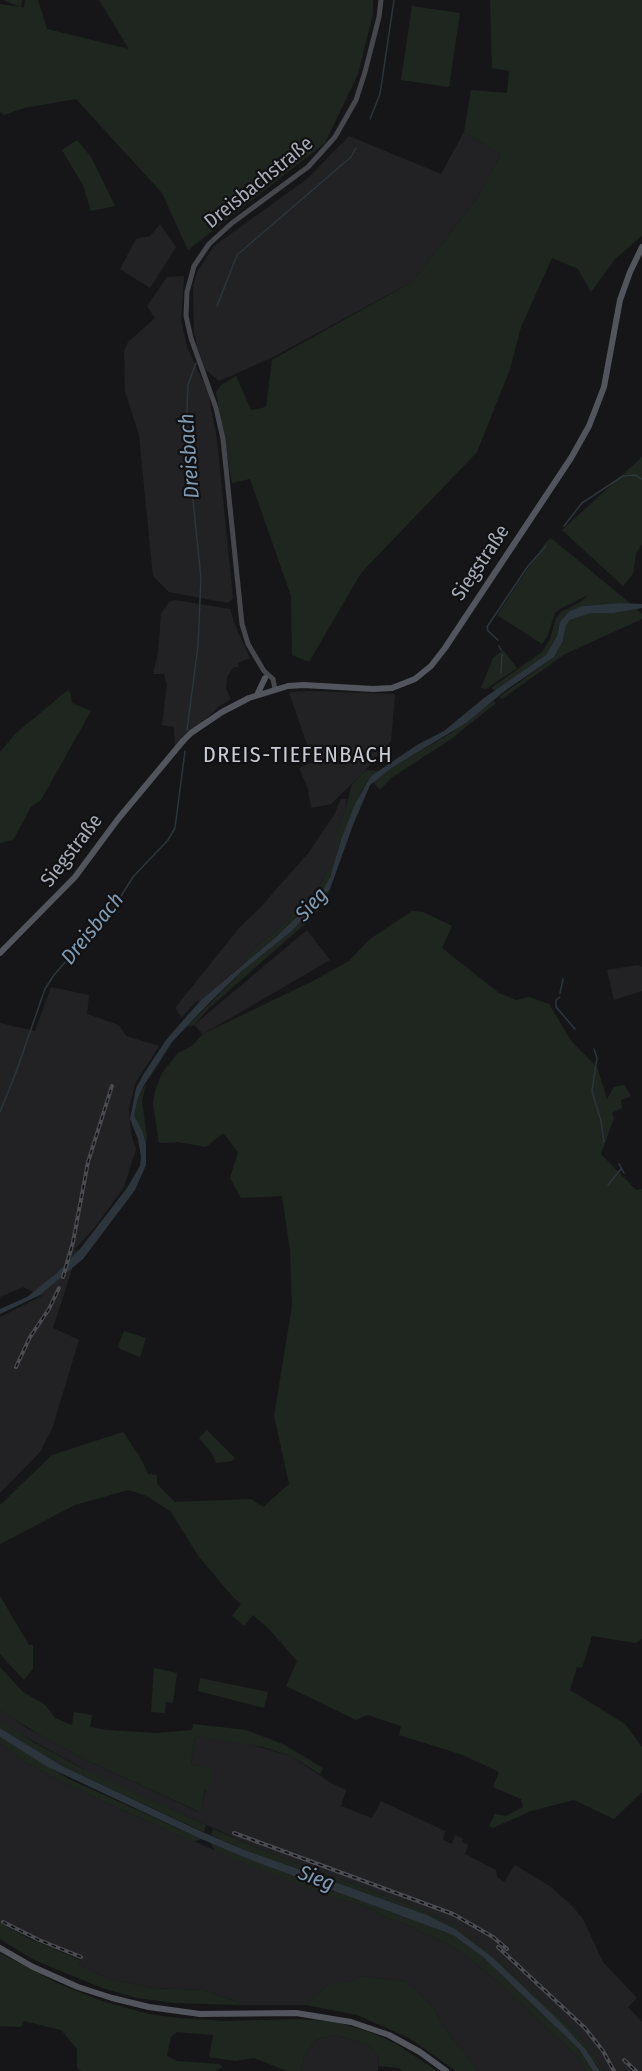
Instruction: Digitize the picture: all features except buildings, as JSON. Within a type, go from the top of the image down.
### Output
[{"type":"main road","name":"Dreisbachstraße","points":[[275,689],[248,644],[242,624],[223,439],[216,408],[189,331],[186,306],[188,286],[197,262],[209,244],[232,223],[308,167],[335,137],[356,100],[379,16],[381,0]]},
{"type":"main road","name":"Siegstraße","points":[[1,952],[67,887],[118,819],[162,766],[199,728],[228,708],[275,689],[304,685],[384,689],[415,679],[431,666],[571,458],[589,426],[604,387],[621,297],[642,247]]},
{"type":"main road","points":[[257,695],[265,675]]},
{"type":"main road","points":[[0,1948],[44,1972],[94,1993],[149,2007],[207,2014],[288,2012],[324,2016],[369,2027],[420,2052],[446,2071]]},
{"type":"shaded area","points":[[3,0],[22,0],[21,7],[24,8],[25,0],[38,0],[47,29],[129,49],[99,0],[373,0],[373,14],[358,74],[325,143],[188,250],[162,193],[76,99],[24,108],[4,115],[0,112],[0,4],[20,7]]},
{"type":"shaded area","points":[[490,0],[642,0],[642,236],[615,259],[591,292],[578,269],[552,258],[521,327],[510,369],[477,452],[361,573],[309,662],[292,655],[291,596],[250,479],[232,483],[216,392],[221,385],[236,376],[251,410],[266,407],[272,360],[412,282],[476,200],[501,154],[464,132],[471,90],[507,93],[509,71],[492,68]]},
{"type":"shaded area","points":[[412,6],[460,13],[449,87],[401,80]]},
{"type":"shaded area","points":[[464,132],[501,154],[476,200],[412,282],[271,358],[219,381],[204,368],[194,334],[193,287],[198,270],[214,246],[307,179],[349,136],[441,174]]},
{"type":"shaded area","points":[[77,140],[91,157],[115,206],[91,211],[83,185],[62,150]]},
{"type":"shaded area","points":[[160,224],[176,247],[150,288],[120,269],[136,239],[150,236]]},
{"type":"shaded area","points":[[184,276],[181,321],[188,349],[208,392],[217,439],[233,598],[228,603],[169,592],[153,576],[139,435],[125,391],[124,351],[128,342],[155,318],[147,306],[167,277]]},
{"type":"shaded area","points":[[642,457],[642,544],[636,553],[633,574],[623,586],[562,530]]},
{"type":"shaded area","points":[[551,538],[631,604],[583,606],[560,622],[557,636],[546,655],[495,691],[491,688],[542,652],[550,639],[556,618],[561,612],[582,601],[588,595],[555,613],[547,637],[542,644],[497,615]]},
{"type":"shaded area","points":[[175,600],[230,609],[250,658],[238,663],[238,667],[234,667],[227,677],[226,689],[231,699],[175,746],[174,727],[162,725],[167,685],[164,674],[153,674],[158,653],[161,614],[169,602]]},
{"type":"shaded area","points":[[636,609],[642,614],[642,619],[565,654],[502,699],[499,697],[554,657],[563,641],[566,624],[570,620],[591,613],[614,613]]},
{"type":"shaded area","points":[[503,650],[517,668],[486,689],[481,688],[493,658]]},
{"type":"shaded area","points":[[68,690],[72,703],[91,711],[41,800],[31,807],[13,840],[0,843],[0,752],[15,734]]},
{"type":"shaded area","points":[[289,692],[395,694],[391,741],[331,804],[311,808],[308,789],[299,768],[313,762]]},
{"type":"shaded area","points":[[494,701],[496,703],[451,739],[391,778],[380,790],[373,782],[393,767],[451,733]]},
{"type":"shaded area","points":[[366,770],[378,771],[371,776],[361,792],[338,848],[336,848],[336,833],[352,784]]},
{"type":"shaded area","points":[[341,799],[347,799],[336,833],[336,848],[338,848],[336,860],[329,867],[321,883],[282,926],[255,947],[241,966],[196,1002],[182,1017],[175,1008],[240,927],[260,908],[309,852],[334,815]]},
{"type":"shaded area","points":[[336,860],[321,894],[276,937],[241,966],[255,947],[282,926],[321,883],[329,867]]},
{"type":"shaded area","points":[[330,889],[325,903],[304,925],[209,1008],[194,1025],[187,1027],[242,971],[293,930]]},
{"type":"shaded area","points":[[412,911],[423,912],[452,926],[442,948],[499,993],[516,1000],[529,997],[549,1004],[572,1042],[597,1067],[607,1099],[614,1087],[624,1085],[631,1096],[621,1100],[622,1108],[612,1113],[614,1118],[601,1154],[636,1190],[642,1189],[642,1639],[636,1643],[592,1636],[582,1668],[577,1667],[570,1690],[625,1724],[642,1747],[642,1792],[614,1819],[574,1800],[531,1811],[493,1828],[489,1826],[495,1814],[506,1816],[523,1807],[521,1799],[493,1787],[499,1772],[463,1755],[399,1735],[401,1726],[368,1715],[356,1720],[286,1686],[297,1661],[268,1628],[253,1615],[244,1626],[232,1616],[241,1604],[199,1557],[171,1512],[147,1496],[128,1490],[75,1505],[0,1544],[0,1505],[52,1455],[123,1432],[140,1457],[148,1474],[157,1475],[157,1484],[175,1502],[251,1499],[263,1507],[289,1484],[274,1416],[292,1306],[290,1251],[282,1196],[241,1198],[230,1178],[238,1152],[223,1133],[206,1147],[178,1142],[159,1143],[153,1104],[155,1091],[162,1073],[178,1053],[192,1046],[203,1034],[349,961],[370,939]]},
{"type":"shaded area","points":[[307,930],[330,960],[203,1034],[194,1025]]},
{"type":"shaded area","points":[[638,965],[642,967],[642,991],[614,1000],[607,970]]},
{"type":"shaded area","points":[[51,987],[89,995],[87,1014],[119,1025],[126,1036],[159,1046],[135,1084],[129,1109],[131,1134],[136,1149],[124,1187],[95,1227],[75,1249],[78,1251],[53,1328],[79,1340],[52,1429],[40,1452],[0,1493],[0,1317],[42,1296],[23,1287],[0,1297],[0,1023],[35,1031]]},
{"type":"shaded area","points":[[175,1039],[146,1083],[153,1070]]},
{"type":"shaded area","points":[[146,1083],[142,1101],[146,1144],[143,1132],[134,1117],[138,1098]]},
{"type":"shaded area","points":[[124,1331],[146,1338],[140,1357],[118,1346]]},
{"type":"shaded area","points":[[207,1430],[235,1458],[232,1461],[216,1463],[213,1455],[199,1438]]},
{"type":"shaded area","points":[[0,1596],[29,1645],[33,1645],[33,1669],[24,1680],[0,1654]]},
{"type":"shaded area","points":[[0,1667],[23,1692],[45,1705],[55,1718],[72,1725],[74,1712],[92,1715],[90,1727],[107,1730],[157,1733],[192,1730],[193,1724],[246,1730],[283,1744],[323,1768],[320,1774],[291,1756],[263,1747],[195,1736],[191,1764],[214,1769],[209,1789],[205,1790],[200,1812],[88,1761],[8,1715],[0,1709]]},
{"type":"shaded area","points":[[154,1668],[177,1673],[173,1703],[166,1702],[165,1713],[151,1712]]},
{"type":"shaded area","points":[[200,1678],[268,1692],[264,1708],[198,1691]]},
{"type":"shaded area","points":[[0,1709],[27,1728],[88,1761],[199,1812],[213,1769],[191,1764],[195,1736],[241,1742],[291,1756],[331,1783],[346,1790],[341,1806],[372,1818],[381,1801],[445,1831],[443,1840],[452,1844],[455,1835],[468,1845],[465,1854],[496,1870],[497,1877],[504,1882],[515,1865],[551,1887],[573,1907],[583,1919],[603,1962],[637,1998],[628,2007],[642,2022],[642,2071],[604,2071],[576,2033],[487,1950],[451,1923],[415,1907],[267,1852],[99,1777],[16,1732],[0,1721]]},
{"type":"shaded area","points":[[0,1721],[80,1767],[206,1825],[204,1832],[62,1766],[0,1728]]},
{"type":"shaded area","points":[[0,1737],[69,1779],[201,1839],[193,1842],[62,1782],[27,1763],[0,1744]]},
{"type":"shaded area","points":[[0,1744],[27,1763],[62,1782],[180,1836],[337,1899],[354,1902],[375,1910],[382,1916],[407,1925],[463,1953],[500,1984],[579,2058],[586,2071],[478,2071],[442,2025],[436,2011],[406,1982],[361,1976],[348,1983],[329,1983],[306,2005],[240,2005],[204,1990],[153,1988],[109,1979],[79,1965],[81,1960],[0,1923]]},
{"type":"shaded area","points":[[213,1829],[451,1923],[487,1950],[576,2033],[604,2071],[600,2071],[598,2066],[492,1957],[455,1929],[427,1915],[242,1849],[211,1835]]},
{"type":"shaded area","points":[[209,1841],[256,1862],[453,1935],[483,1957],[579,2049],[593,2071],[586,2071],[579,2058],[500,1984],[463,1953],[407,1925],[382,1916],[375,1910],[354,1902],[337,1899],[216,1852]]},
{"type":"shaded area","points":[[0,1923],[32,1940],[81,1960],[79,1965],[109,1979],[153,1988],[204,1990],[240,2005],[173,2003],[137,1998],[102,1988],[34,1960],[0,1939]]},
{"type":"shaded area","points":[[0,1953],[59,1984],[102,2001],[149,2014],[228,2021],[300,2019],[336,2022],[395,2043],[437,2071],[403,2071],[399,2068],[379,2066],[379,2057],[367,2044],[335,2035],[316,2040],[304,2056],[301,2071],[287,2071],[254,2058],[235,2061],[209,2057],[213,2035],[177,2032],[171,2037],[167,2056],[177,2061],[219,2064],[223,2067],[215,2071],[81,2071],[77,2068],[77,2049],[61,2030],[24,2021],[21,2027],[0,2026]]},
{"type":"shaded area","points":[[361,1976],[406,1982],[436,2011],[442,2025],[478,2071],[456,2071],[409,2038],[357,2015],[306,2005],[329,1983],[348,1983]]},
{"type":"shaded area","points":[[335,2035],[367,2044],[379,2057],[378,2071],[301,2071],[304,2056],[316,2040]]},
{"type":"water","name":"Sieg","points":[[642,604],[642,608],[614,613],[591,613],[570,620],[566,625],[563,641],[554,657],[506,690],[466,723],[393,767],[370,785],[330,889],[293,930],[242,971],[172,1042],[144,1085],[134,1116],[143,1132],[146,1144],[146,1165],[135,1190],[83,1259],[40,1295],[0,1314],[0,1309],[27,1297],[57,1273],[80,1249],[127,1188],[140,1166],[138,1139],[130,1119],[136,1088],[143,1075],[166,1040],[201,1000],[276,937],[321,894],[330,877],[355,804],[371,776],[417,745],[444,731],[484,698],[546,655],[557,636],[560,622],[570,611],[583,606]]},
{"type":"water","name":"Sieg","points":[[0,1728],[62,1766],[198,1830],[242,1849],[427,1915],[455,1929],[492,1957],[558,2020],[586,2050],[600,2071],[593,2071],[579,2049],[483,1957],[453,1935],[256,1862],[201,1839],[48,1767],[0,1737]]},
{"type":"waterway","name":"Dreisbach","points":[[370,119],[380,94],[394,0]]},
{"type":"waterway","name":"Dreisbach","points":[[217,306],[237,255],[351,157],[356,148]]},
{"type":"waterway","name":"Dreisbach","points":[[187,730],[198,646],[201,578],[186,433],[188,385],[196,363]]},
{"type":"waterway","points":[[564,526],[582,503],[623,476],[635,475],[642,479]]},
{"type":"waterway","points":[[498,640],[488,631],[487,627],[528,566],[546,546]]},
{"type":"waterway","points":[[499,646],[501,650]]},
{"type":"waterway","points":[[501,673],[502,654]]},
{"type":"waterway","name":"Dreisbach","points":[[0,1112],[45,989],[54,975],[116,904],[133,877],[168,840],[175,828],[185,751]]},
{"type":"waterway","points":[[560,993],[563,979]]},
{"type":"waterway","points":[[560,997],[556,1000],[556,1007],[575,1029]]},
{"type":"waterway","points":[[594,1049],[597,1058],[592,1091],[601,1121],[604,1142]]},
{"type":"waterway","points":[[619,1164],[624,1173]]},
{"type":"waterway","points":[[608,1185],[621,1169]]},
{"type":"railway","points":[[63,1277],[73,1242],[88,1162],[112,1086]]},
{"type":"railway","points":[[16,1367],[30,1337],[49,1309],[59,1288]]},
{"type":"railway","points":[[234,1833],[453,1914],[493,1937],[507,1949]]},
{"type":"railway","points":[[3,1922],[81,1957]]},
{"type":"railway","points":[[498,1947],[585,2028],[603,2051],[614,2071]]},
{"type":"railway","points":[[624,2060],[636,2071]]},
{"type":"district","name":"DREIS-TIEFENBACH","points":[[298,756]]}]
